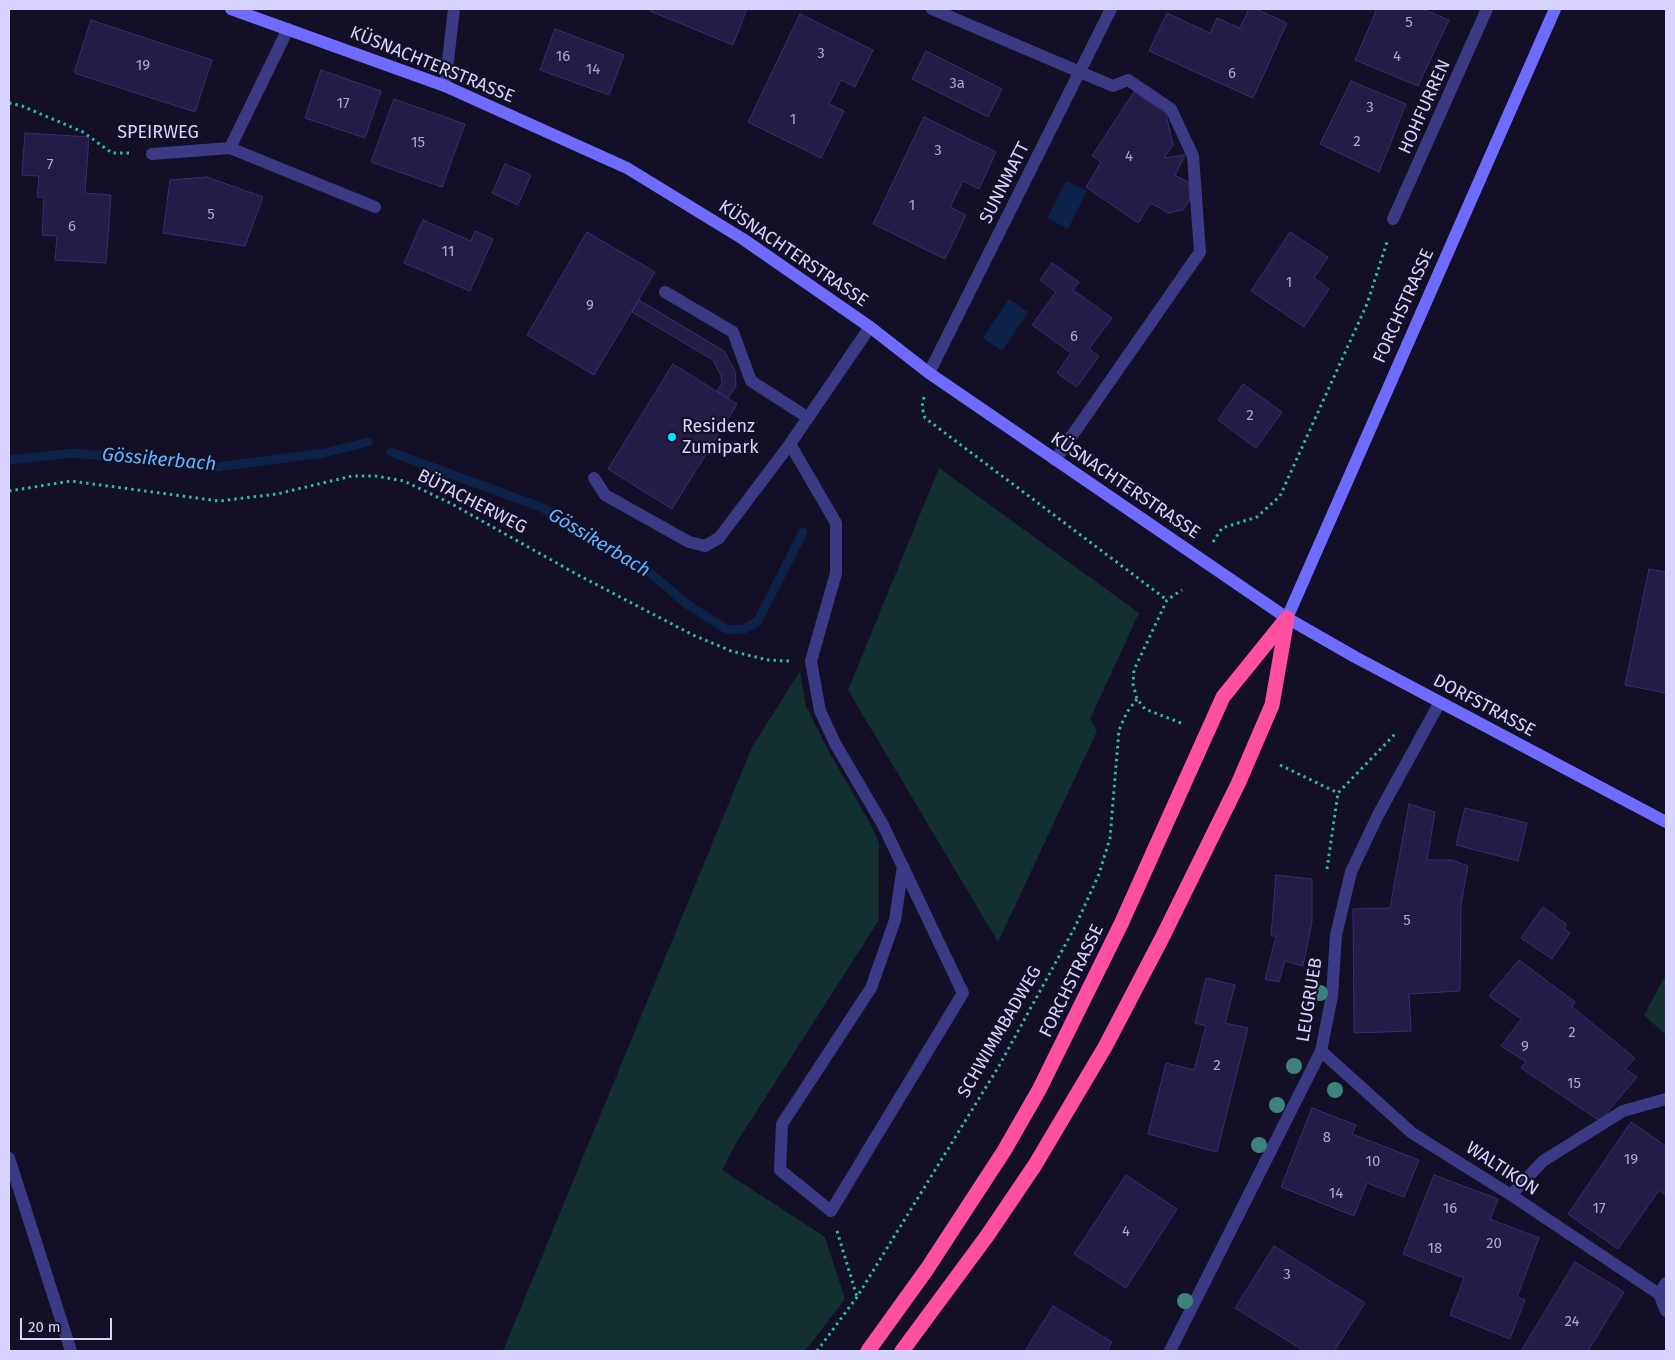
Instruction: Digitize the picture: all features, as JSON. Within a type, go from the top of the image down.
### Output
[{"type":"highway","name":"FORCHSTRASSE","points":[[868,1351],[927,1269],[1017,1128],[1069,1031],[1121,924],[1223,697],[1287,618]]},
{"type":"highway","name":"FORCHSTRASSE","points":[[902,1351],[988,1236],[1030,1172],[1091,1072],[1158,946],[1238,784],[1272,705],[1287,618]]},
{"type":"main road","name":"KÜSNACHTERSTRASSE","points":[[231,9],[445,86],[627,168],[743,239],[870,327],[929,373],[1287,618]]},
{"type":"main road","name":"FORCHSTRASSE","points":[[1287,618],[1556,9]]},
{"type":"main road","name":"DORFSTRASSE","points":[[1287,618],[1666,822]]},
{"type":"street","points":[[445,86],[454,9]]},
{"type":"street","points":[[932,9],[1113,86],[1128,80],[1171,109],[1193,156],[1200,252],[1055,460]]},
{"type":"street","name":"SUNNMATT","points":[[929,373],[1111,9]]},
{"type":"street","name":"HOHFURREN","points":[[1393,220],[1487,9]]},
{"type":"street","points":[[230,148],[288,28]]},
{"type":"street","name":"SPEIRWEG","points":[[152,154],[230,148],[375,207]]},
{"type":"street","points":[[665,292],[733,332],[751,381],[808,417]]},
{"type":"street","points":[[594,478],[605,495],[689,542],[705,546],[719,538],[790,444],[870,327]]},
{"type":"street","points":[[790,444],[836,523],[836,574],[811,662],[820,711],[836,745],[883,826],[903,866],[963,993],[831,1211],[780,1170],[782,1124],[871,988],[894,920],[903,866]]},
{"type":"street","name":"LEUGRUEB","points":[[1170,1351],[1321,1050],[1332,996],[1336,934],[1352,872],[1378,815],[1440,702]]},
{"type":"street","name":"WALTIKON","points":[[1321,1050],[1412,1133],[1511,1195],[1659,1294]]},
{"type":"street","points":[[1511,1195],[1543,1161],[1623,1111],[1666,1099]]},
{"type":"street","points":[[9,1158],[71,1351]]},
{"type":"street","points":[[1666,1283],[1659,1294],[1666,1311]]},
{"type":"path","name":"SPEIRWEG","points":[[9,103],[22,106],[83,132],[112,153],[152,154]]},
{"type":"path","points":[[1202,559],[1222,528],[1257,518],[1280,496],[1367,304],[1385,252],[1393,220]]},
{"type":"path","points":[[929,373],[922,408],[925,418],[1168,600]]},
{"type":"path","name":"BÜTACHERWEG","points":[[9,491],[71,481],[220,501],[277,494],[352,476],[376,476],[404,482],[452,504],[586,580],[693,635],[731,651],[768,660],[811,662]]},
{"type":"path","points":[[1181,723],[1145,709],[1137,700],[1133,684],[1134,670],[1168,600],[1182,590]]},
{"type":"path","name":"SCHWIMMBADWEG","points":[[817,1351],[857,1297],[999,1066],[1075,927],[1099,874],[1110,838],[1118,730],[1126,712],[1137,700]]},
{"type":"path","points":[[1326,876],[1338,793],[1401,728],[1424,734]]},
{"type":"path","points":[[1280,765],[1338,793]]},
{"type":"path","points":[[831,1211],[857,1297]]},
{"type":"green space","points":[[939,468],[1139,613],[1090,719],[1097,731],[998,942],[848,690]]},
{"type":"green space","points":[[800,671],[806,706],[879,843],[879,920],[735,1145],[722,1170],[825,1237],[845,1299],[805,1351],[503,1351],[752,747]]},
{"type":"green space","points":[[1666,975],[1666,1035],[1644,1015]]},
{"type":"water","points":[[1066,181],[1087,191],[1068,229],[1047,218]]},
{"type":"water","points":[[1009,299],[1028,312],[1002,351],[983,338]]},
{"type":"building","points":[[651,9],[747,9],[733,45],[650,11]]},
{"type":"building","points":[[1249,9],[1256,9],[1287,23],[1253,98],[1149,51],[1167,13],[1210,33],[1217,18],[1240,28]]},
{"type":"building","points":[[1377,9],[1422,9],[1449,20],[1418,86],[1355,60]]},
{"type":"building","points":[[800,14],[873,50],[855,87],[841,80],[829,104],[844,111],[821,158],[748,122]]},
{"type":"building","points":[[91,20],[212,60],[195,112],[74,73]]},
{"type":"building","points":[[555,29],[624,55],[609,95],[540,70]]},
{"type":"building","points":[[926,51],[1002,89],[988,117],[912,79]]},
{"type":"building","points":[[321,70],[381,91],[365,138],[305,118]]},
{"type":"building","points":[[1351,81],[1406,104],[1379,172],[1320,144]]},
{"type":"building","points":[[1134,92],[1166,114],[1173,145],[1164,158],[1185,155],[1175,175],[1188,182],[1190,200],[1183,210],[1168,213],[1151,203],[1138,223],[1086,187],[1101,162],[1092,156]]},
{"type":"building","points":[[394,99],[465,124],[442,187],[371,162]]},
{"type":"building","points":[[924,117],[996,152],[979,189],[963,181],[950,207],[966,215],[945,259],[873,224]]},
{"type":"building","points":[[25,133],[89,137],[85,193],[111,195],[106,263],[55,260],[57,236],[42,235],[44,197],[37,197],[39,176],[22,175]]},
{"type":"building","points":[[505,164],[531,175],[518,205],[492,193]]},
{"type":"building","points":[[207,177],[263,197],[245,246],[163,233],[170,180]]},
{"type":"building","points":[[423,220],[471,241],[475,231],[493,239],[470,291],[404,263]]},
{"type":"building","points":[[587,232],[655,272],[594,375],[527,335]]},
{"type":"building","points":[[1290,232],[1328,257],[1314,278],[1329,289],[1304,327],[1251,291]]},
{"type":"building","points":[[1052,263],[1079,282],[1073,290],[1112,318],[1089,349],[1099,356],[1077,387],[1057,373],[1071,353],[1032,325],[1056,292],[1040,280]]},
{"type":"building","points":[[639,300],[724,351],[735,371],[736,386],[728,398],[717,391],[722,383],[721,376],[713,360],[632,312]]},
{"type":"building","name":"Residenz Zumipark","points":[[673,364],[737,404],[672,509],[608,469]]},
{"type":"building","points":[[1243,384],[1282,412],[1256,448],[1218,420]]},
{"type":"building","points":[[1649,569],[1666,572],[1666,693],[1625,685]]},
{"type":"building","points":[[1409,804],[1435,812],[1427,860],[1452,860],[1468,866],[1461,905],[1460,991],[1409,994],[1411,1031],[1354,1033],[1353,909],[1390,908]]},
{"type":"building","points":[[1465,808],[1527,823],[1518,861],[1456,845]]},
{"type":"building","points":[[1276,875],[1312,879],[1312,921],[1303,966],[1285,961],[1279,982],[1265,979],[1276,936],[1271,936]]},
{"type":"building","points":[[1543,907],[1566,924],[1564,928],[1570,933],[1552,959],[1521,938]]},
{"type":"building","points":[[1519,960],[1575,1002],[1572,1007],[1635,1058],[1625,1069],[1637,1077],[1600,1121],[1521,1068],[1526,1062],[1501,1046],[1521,1019],[1489,996]]},
{"type":"building","points":[[1206,978],[1235,985],[1225,1023],[1248,1028],[1217,1152],[1148,1134],[1166,1063],[1194,1070],[1206,1026],[1195,1023]]},
{"type":"building","points":[[1312,1108],[1356,1125],[1352,1134],[1419,1160],[1404,1197],[1367,1183],[1354,1216],[1281,1187]]},
{"type":"building","points":[[1631,1122],[1666,1146],[1666,1195],[1659,1190],[1618,1249],[1568,1214]]},
{"type":"building","points":[[1126,1175],[1177,1209],[1126,1288],[1074,1254]]},
{"type":"building","points":[[1434,1175],[1498,1199],[1490,1219],[1539,1238],[1517,1297],[1525,1300],[1510,1339],[1450,1315],[1464,1278],[1403,1254]]},
{"type":"building","points":[[1274,1246],[1365,1303],[1334,1351],[1304,1351],[1235,1308]]},
{"type":"building","points":[[1575,1262],[1624,1292],[1588,1351],[1521,1351]]},
{"type":"building","points":[[1053,1306],[1112,1342],[1107,1351],[1025,1351]]},
{"type":"waterway","name":"Gössikerbach","points":[[9,460],[74,453],[216,467],[324,453],[368,442]]},
{"type":"waterway","name":"Gössikerbach","points":[[391,452],[543,508],[643,567],[688,605],[728,630],[744,629],[758,621],[803,532]]},
{"type":"place","name":"Residenz Zumipark","points":[[672,437]]}]
